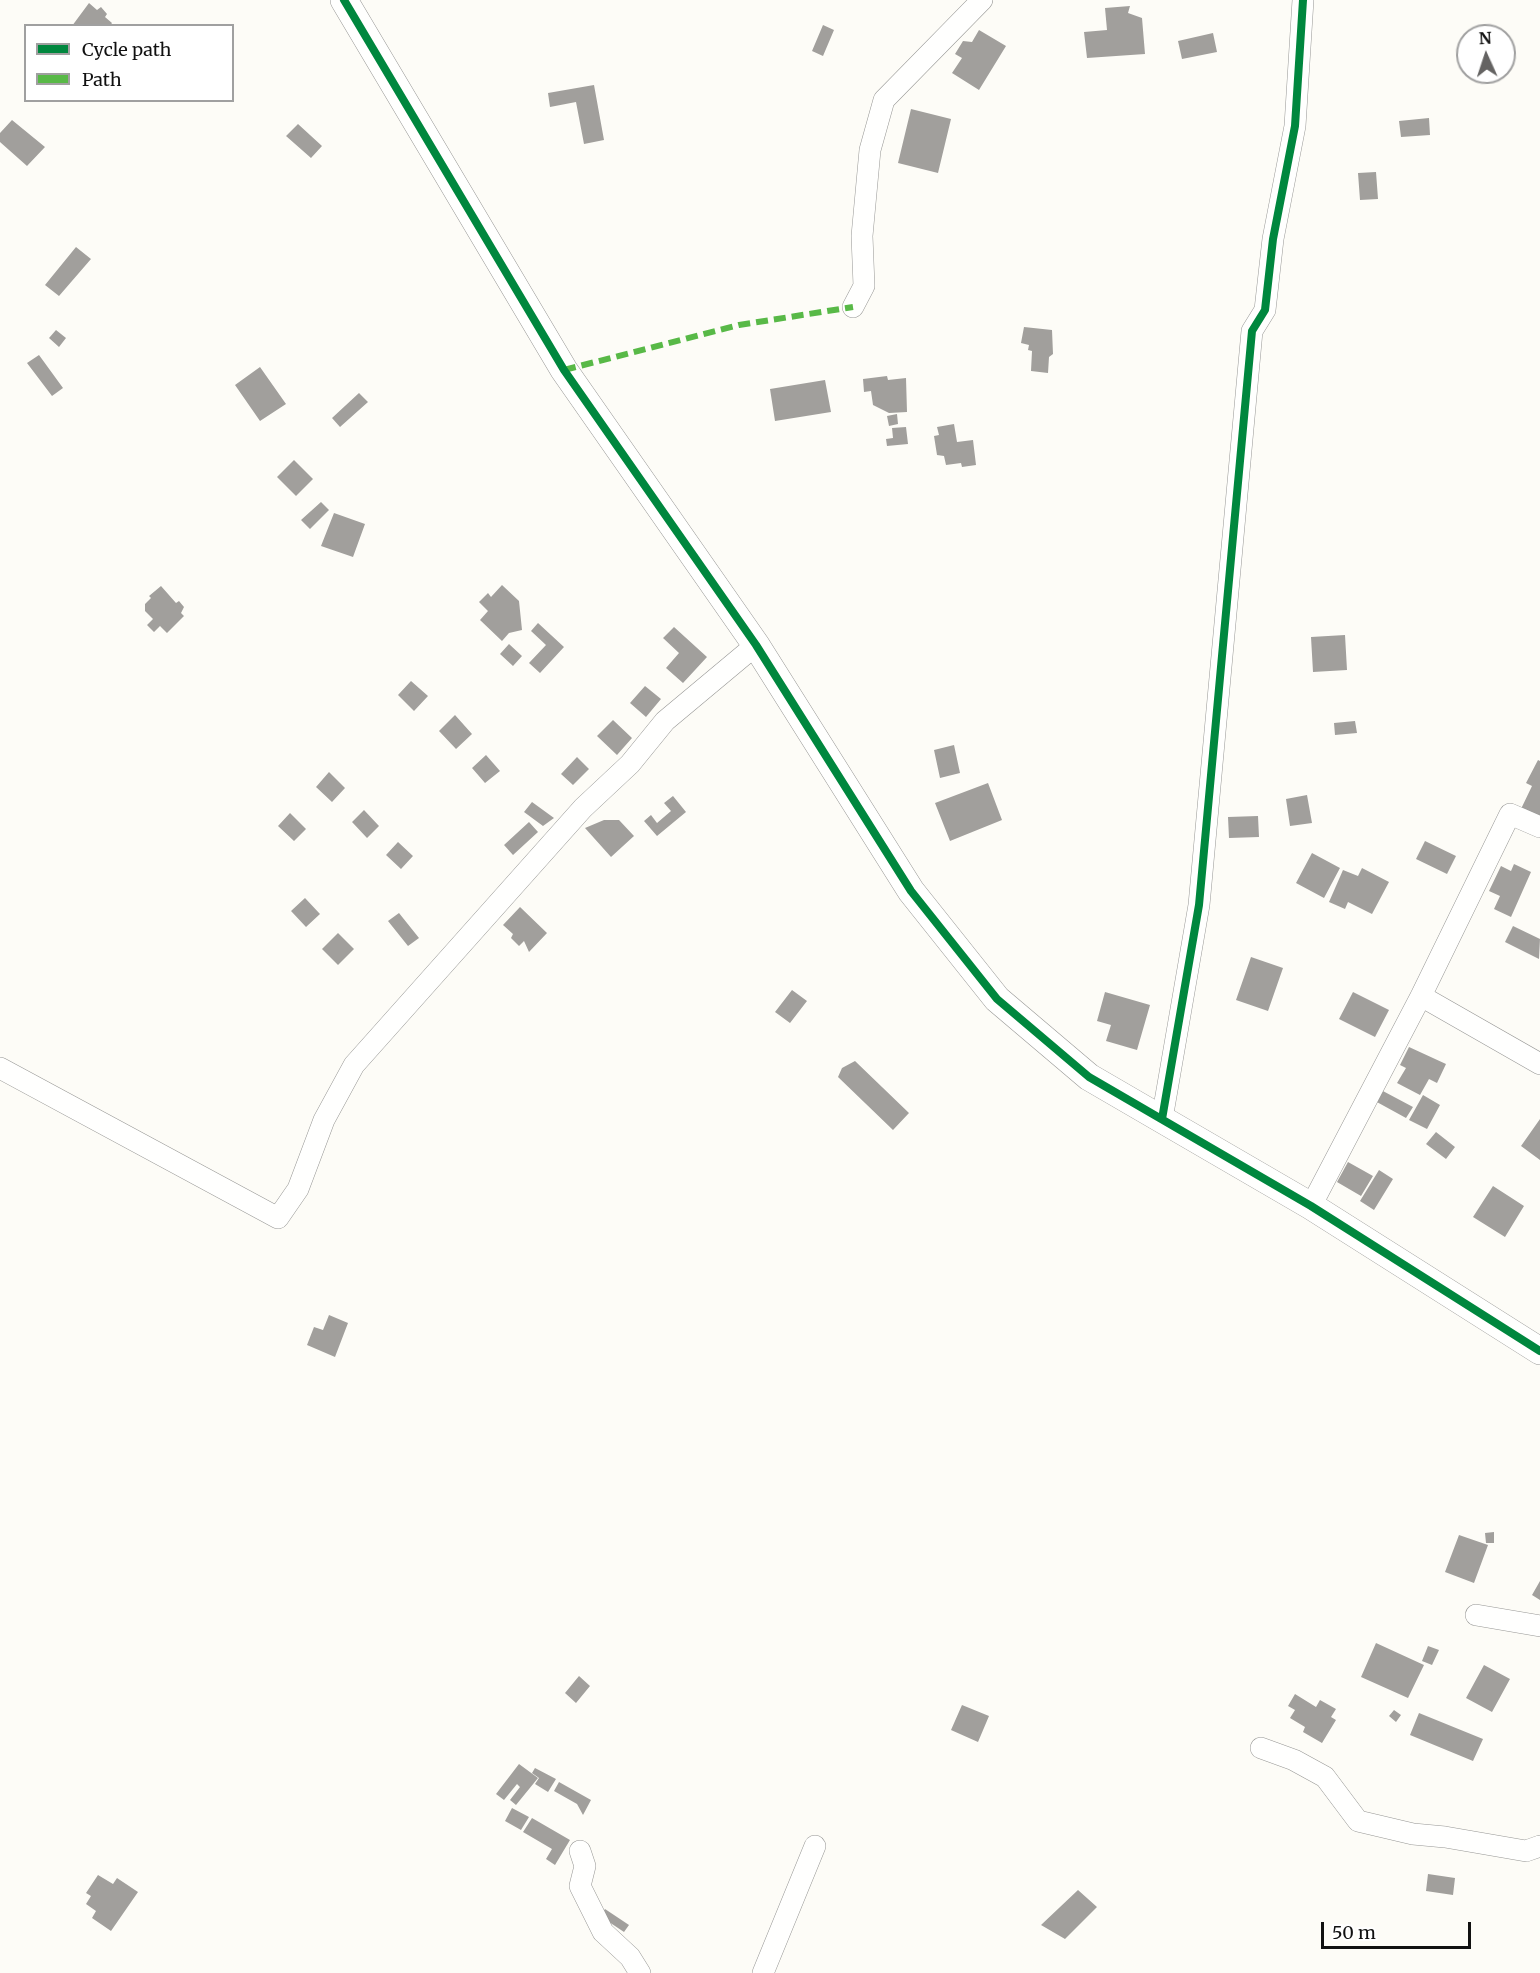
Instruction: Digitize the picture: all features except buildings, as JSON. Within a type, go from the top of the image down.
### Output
[{"type":"street","points":[[344,0],[564,370],[756,645],[911,891],[997,999],[1089,1077],[1311,1206],[1540,1351]]},
{"type":"street","points":[[853,307],[864,286],[862,236],[870,150],[884,100],[982,0]]},
{"type":"street","points":[[1162,1119],[1198,905],[1252,331],[1265,310],[1273,239],[1295,126],[1303,0]]},
{"type":"street","points":[[0,1068],[278,1218],[298,1188],[324,1120],[354,1065],[584,807],[630,764],[665,722],[756,645]]},
{"type":"street","points":[[1311,1206],[1421,996],[1510,814],[1540,827]]},
{"type":"street","points":[[1421,996],[1540,1064]]},
{"type":"street","points":[[1476,1615],[1540,1626]]},
{"type":"street","points":[[1261,1748],[1294,1760],[1325,1777],[1358,1821],[1413,1834],[1526,1851],[1540,1846]]},
{"type":"street","points":[[763,1973],[814,1846]]},
{"type":"street","points":[[580,1851],[585,1866],[580,1886],[603,1932],[630,1957],[640,1973]]},
{"type":"marked path","points":[[564,370],[739,325],[853,307]]},
{"type":"cycle path","points":[[344,0],[564,370],[756,645],[911,891],[997,999],[1089,1077],[1311,1206],[1540,1351]]},
{"type":"cycle path","points":[[1162,1119],[1199,905],[1252,331],[1265,310],[1273,239],[1295,126],[1303,0]]}]
